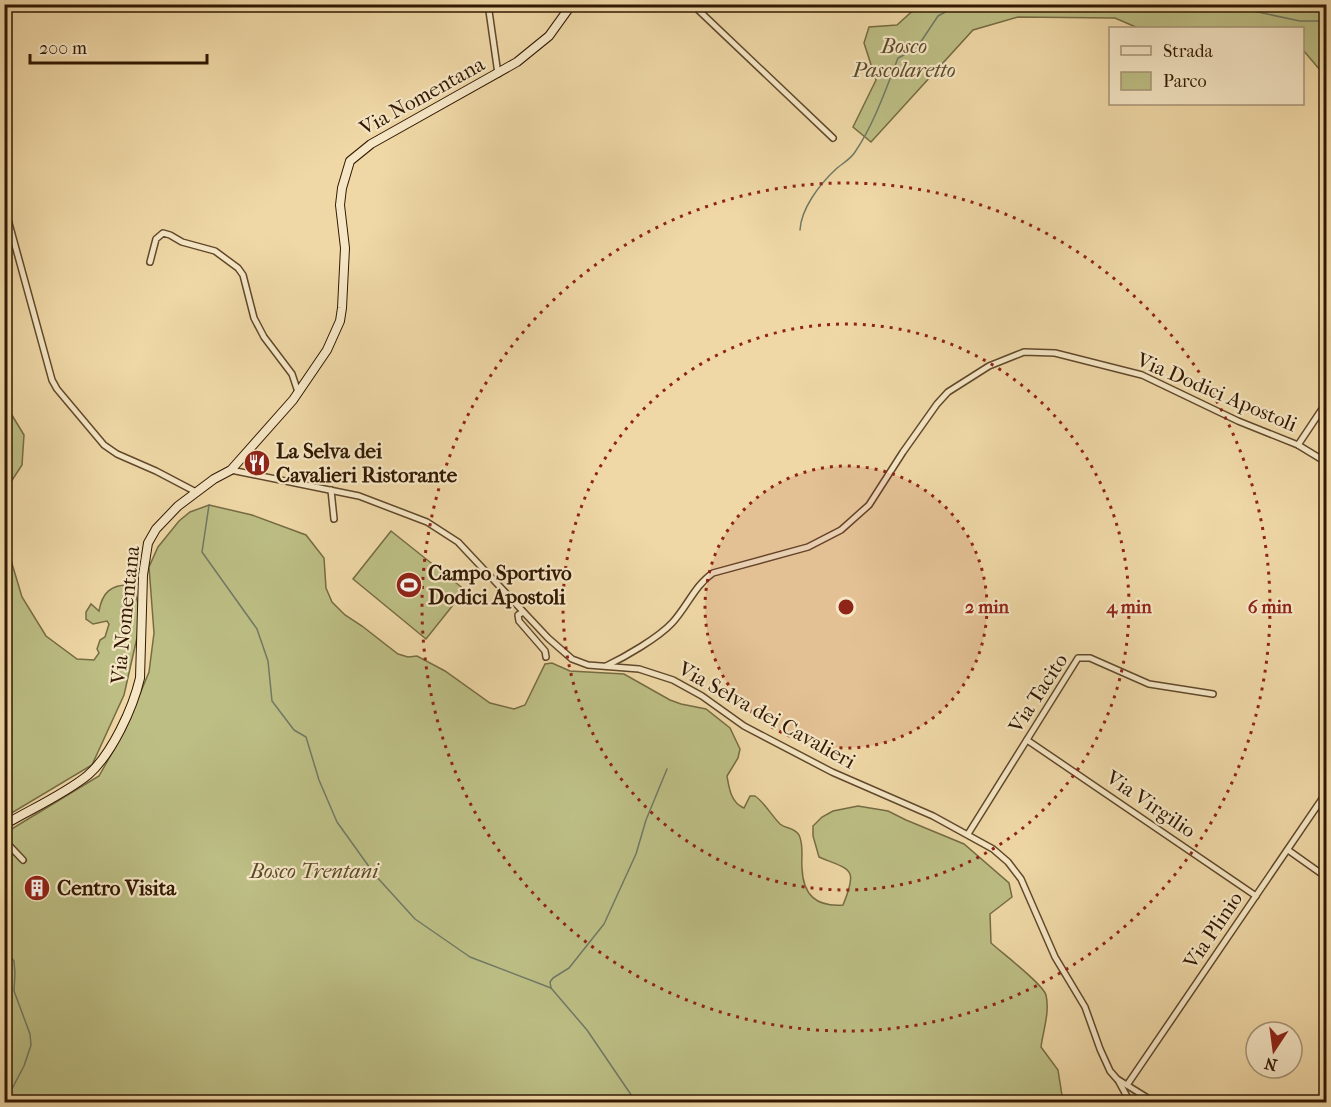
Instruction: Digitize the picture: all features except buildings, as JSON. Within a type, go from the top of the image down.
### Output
[{"type":"main road","name":"Via Nomentana","points":[[4,825],[76,783],[89,774],[106,755],[137,691],[140,678],[143,575],[148,543],[163,520],[196,492],[231,470],[298,392],[327,350],[340,321],[345,248],[340,197],[350,161],[371,144],[498,74],[546,40],[572,4]]},
{"type":"street","points":[[488,4],[498,74]]},
{"type":"street","points":[[692,4],[833,138]]},
{"type":"street","points":[[4,205],[52,380],[57,389],[104,445],[112,451],[196,492]]},
{"type":"street","points":[[150,262],[156,239],[163,233],[182,242],[214,251],[234,263],[243,275],[254,318],[264,337],[292,374],[298,392]]},
{"type":"street","name":"Via Dodici Apostoli","points":[[605,666],[627,655],[670,625],[702,583],[713,573],[807,547],[830,537],[851,523],[873,500],[884,480],[943,397],[989,366],[1017,354],[1031,351],[1052,352],[1138,374],[1238,421],[1298,445],[1326,462]]},
{"type":"street","points":[[1298,445],[1326,403]]},
{"type":"street","name":"Via Selva dei Cavalieri","points":[[231,470],[369,499],[424,520],[458,542],[567,656],[581,663],[639,669],[673,680],[702,696],[744,726],[832,772],[933,816],[968,834],[1002,856],[1019,875],[1055,957],[1084,1007],[1104,1060],[1117,1079],[1154,1102]]},
{"type":"street","points":[[331,490],[334,519]]},
{"type":"street","points":[[523,612],[518,615],[519,621],[545,651],[546,657]]},
{"type":"street","name":"Via Tacito","points":[[968,834],[1076,660],[1081,657],[1090,658],[1146,683],[1213,694]]},
{"type":"street","name":"Via Virgilio","points":[[1027,740],[1256,896]]},
{"type":"street","name":"Via Plinio","points":[[1127,1085],[1326,793]]},
{"type":"street","points":[[4,840],[23,860]]},
{"type":"street","points":[[1288,850],[1326,877]]},
{"type":"street","points":[[1117,1079],[1131,1102]]},
{"type":"green space","name":"Bosco Pascolaretto","points":[[919,5],[1326,5],[1326,77],[1304,51],[1304,27],[1136,27],[1115,18],[1018,17],[973,30],[871,142],[853,127],[876,80],[864,43],[869,27],[897,25]]},
{"type":"green space","points":[[4,402],[24,435],[22,465],[5,491]]},
{"type":"green space","name":"Bosco Trentani","points":[[209,505],[252,515],[306,535],[324,558],[326,588],[332,602],[345,615],[398,654],[408,657],[417,656],[445,671],[490,703],[514,709],[525,705],[545,664],[552,663],[570,671],[624,674],[670,700],[706,709],[730,728],[740,749],[738,758],[727,776],[733,799],[744,808],[750,796],[755,796],[780,824],[797,832],[801,843],[805,885],[808,892],[818,901],[825,904],[843,905],[851,877],[844,868],[819,857],[813,836],[813,826],[833,811],[858,806],[888,811],[964,844],[1009,883],[1012,897],[990,914],[991,943],[1030,976],[1046,995],[1047,1015],[1041,1047],[1058,1070],[1063,1102],[5,1102],[5,833],[99,776],[125,730],[149,672],[154,633],[149,567],[158,547],[179,521],[190,512]]},
{"type":"green space","name":"Campo Sportivo Dodici Apostoli","points":[[391,531],[465,590],[426,639],[353,579]]},
{"type":"green space","points":[[4,537],[22,597],[46,636],[77,659],[94,660],[99,653],[97,649],[100,640],[105,637],[109,624],[107,621],[93,624],[86,619],[86,612],[91,604],[99,611],[102,599],[108,591],[118,586],[130,585],[136,597],[141,620],[124,695],[92,765],[5,817]]},
{"type":"waterway","points":[[800,230],[807,206],[817,190],[853,155],[862,141],[898,58],[916,49],[938,16],[947,11],[975,4]]},
{"type":"waterway","points":[[1220,4],[1300,21],[1326,21]]},
{"type":"waterway","points":[[209,505],[202,552],[257,629],[268,661],[272,701],[294,730],[306,737],[319,780],[337,822],[375,875],[415,919],[470,957],[551,988]]},
{"type":"waterway","points":[[636,1102],[587,1030],[551,988],[550,982],[569,968],[604,924],[636,854],[646,820],[667,769]]},
{"type":"waterway","points":[[4,949],[14,961],[14,991],[30,1034],[31,1045],[24,1066],[5,1102]]},
{"type":"waterway","points":[[27,1102],[57,1102]]},
{"type":"place","name":"La Selva dei Cavalieri Ristorante","points":[[257,463]]},
{"type":"place","name":"Campo Sportivo Dodici Apostoli","points":[[409,585]]},
{"type":"place","name":"Centro Visita","points":[[37,888]]}]
